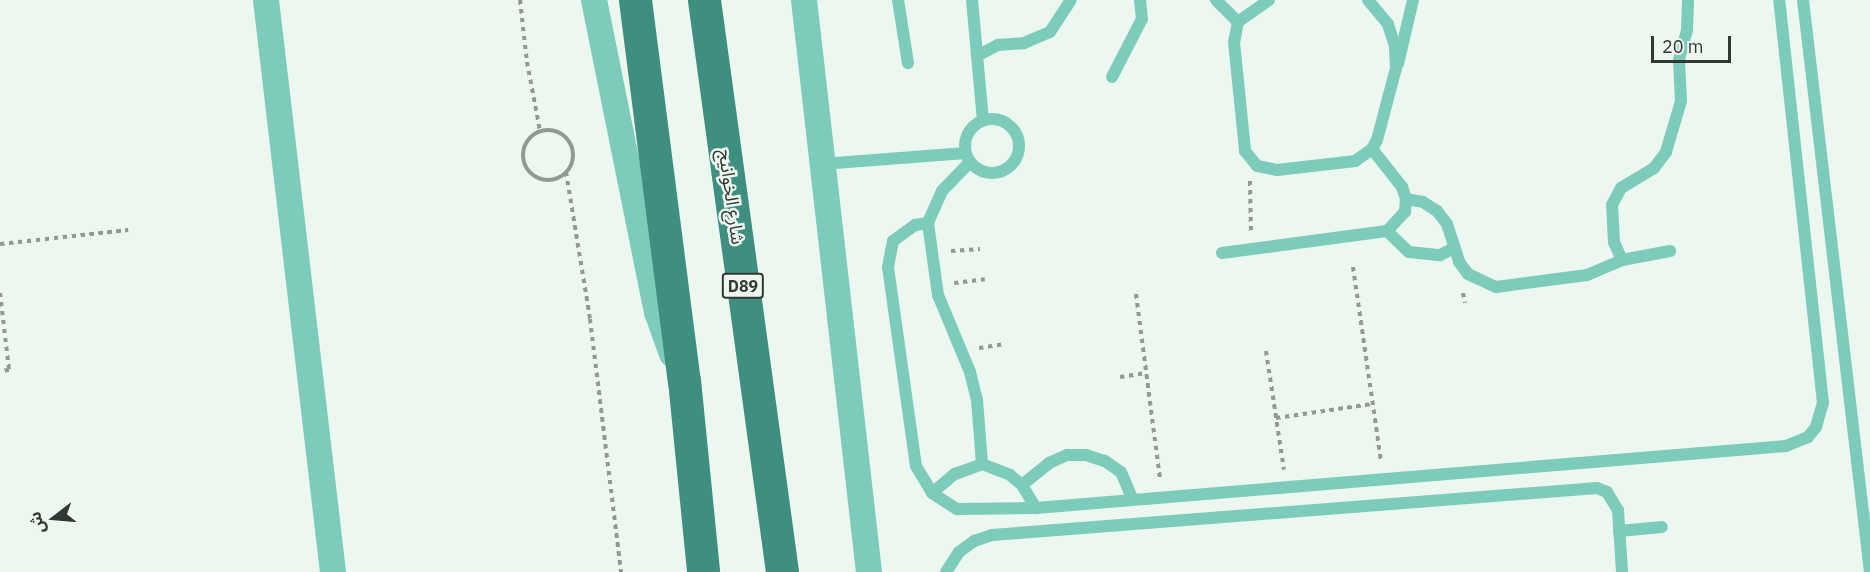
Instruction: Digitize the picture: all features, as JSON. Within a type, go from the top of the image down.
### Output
[{"type":"highway","points":[[635,0],[684,380],[703,572]]},
{"type":"highway","name":"شارع الخوانيج","points":[[704,0],[782,572]]},
{"type":"street","points":[[266,0],[333,572]]},
{"type":"street","points":[[594,0],[657,312],[684,380]]},
{"type":"street","points":[[804,0],[869,572]]},
{"type":"lane","points":[[898,0],[908,63]]},
{"type":"lane","points":[[972,0],[983,121]]},
{"type":"lane","points":[[977,56],[998,45],[1024,43],[1050,32],[1071,0]]},
{"type":"lane","points":[[1112,77],[1142,19],[1140,0]]},
{"type":"lane","points":[[1216,0],[1239,22]]},
{"type":"lane","points":[[1269,0],[1239,22],[1234,42],[1243,141],[1250,160],[1257,166],[1277,170],[1355,161],[1371,149],[1405,45],[1413,0]]},
{"type":"lane","points":[[1368,0],[1388,24],[1395,46],[1396,68]]},
{"type":"lane","points":[[1622,260],[1614,242],[1612,206],[1621,188],[1654,168],[1666,152],[1681,101],[1679,60],[1688,30],[1688,0]]},
{"type":"lane","points":[[928,224],[915,225],[893,241],[888,267],[916,466],[932,493],[950,506],[972,512],[1286,489],[1786,447],[1803,440],[1816,427],[1823,404],[1779,0]]},
{"type":"lane","points":[[1803,0],[1870,572]]},
{"type":"lane","points":[[822,164],[968,158],[986,173],[996,173],[1005,170],[1018,155],[1017,135],[1003,121],[983,121],[968,133],[968,158],[942,191],[928,224],[936,286],[970,372],[980,414],[982,464]]},
{"type":"lane","points":[[1222,253],[1387,231],[1405,212],[1406,199],[1402,187],[1371,149]]},
{"type":"lane","points":[[1406,199],[1423,202],[1437,211],[1447,224],[1454,248],[1468,274],[1496,287],[1587,275],[1622,260],[1670,251]]},
{"type":"lane","points":[[1387,231],[1396,244],[1424,256],[1454,248]]},
{"type":"lane","points":[[1022,485],[1049,463],[1067,456],[1086,455],[1105,460],[1121,472],[1133,500]]},
{"type":"lane","points":[[932,493],[955,474],[982,464],[1004,472],[1022,485],[1036,508]]},
{"type":"lane","points":[[946,572],[959,552],[974,541],[992,535],[1587,489],[1607,492],[1614,500],[1622,572]]},
{"type":"lane","points":[[1619,531],[1662,527]]},
{"type":"path","points":[[520,0],[527,62],[540,130]]},
{"type":"path","points":[[540,130],[557,131],[570,141],[573,158],[566,172],[590,319],[621,572]]},
{"type":"path","points":[[540,130],[523,149],[525,166],[545,180],[566,172]]},
{"type":"path","points":[[1250,160],[1252,249]]},
{"type":"path","points":[[0,244],[128,230]]},
{"type":"path","points":[[930,253],[980,249]]},
{"type":"path","points":[[1353,267],[1384,480]]},
{"type":"path","points":[[936,286],[985,279]]},
{"type":"path","points":[[0,293],[9,370],[0,371]]},
{"type":"path","points":[[1136,294],[1162,498]]},
{"type":"path","points":[[1266,351],[1286,489]]},
{"type":"path","points":[[1120,377],[1146,373]]},
{"type":"path","points":[[1276,418],[1372,404]]}]
